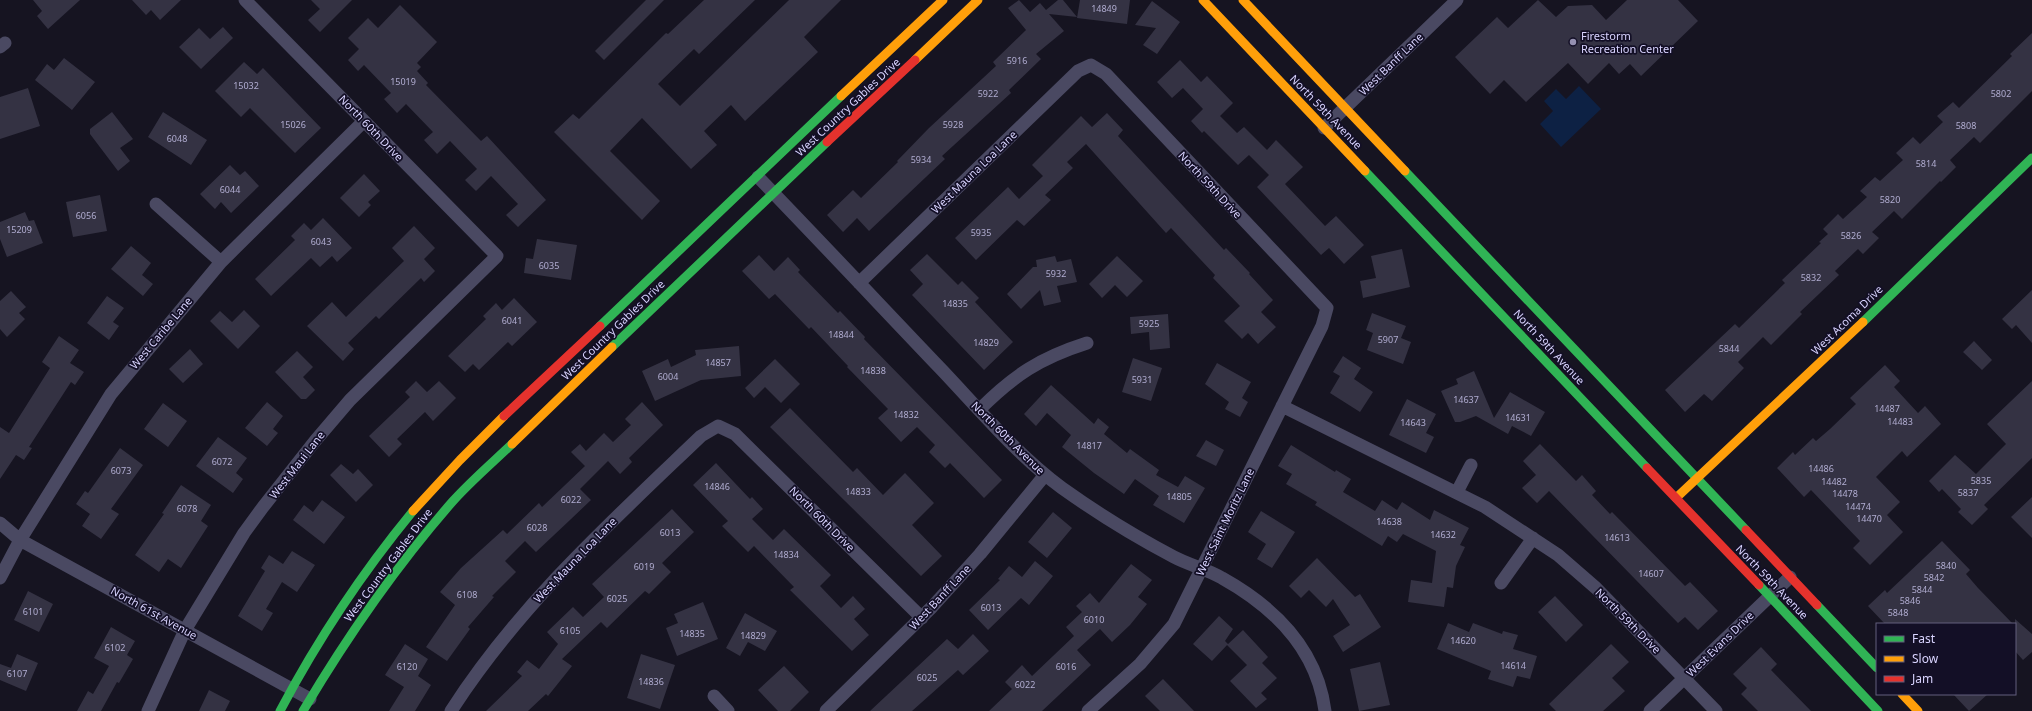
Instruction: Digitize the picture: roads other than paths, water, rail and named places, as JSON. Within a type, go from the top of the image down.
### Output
[{"type":"street","name":"North 60th Drive","points":[[245,0],[497,256]]},
{"type":"street","name":"West Country Gables Drive","points":[[280,711],[291,689],[345,601],[396,532],[434,487],[508,412],[758,177],[943,0]]},
{"type":"street","name":"West Country Gables Drive","points":[[303,711],[367,610],[420,539],[454,500],[773,193],[978,0]]},
{"type":"street","name":"North 59th Avenue","points":[[1203,0],[1878,711]]},
{"type":"street","name":"North 59th Avenue","points":[[1243,0],[1876,667]]},
{"type":"street","name":"West Banff Lane","points":[[1324,128],[1457,0]]},
{"type":"street","name":"West Mauna Loa Lane","points":[[859,283],[1078,71],[1091,65]]},
{"type":"street","name":"North 59th Drive","points":[[1091,65],[1106,74],[1327,308]]},
{"type":"street","name":"West Caribe Lane","points":[[0,578],[20,540],[111,394],[221,262],[364,121]]},
{"type":"street","name":"West Acoma Drive","points":[[1676,498],[1800,383],[2032,158]]},
{"type":"street","name":"North 60th Avenue","points":[[758,177],[979,410],[1045,475],[1129,531],[1175,557],[1220,577],[1264,605],[1284,625],[1300,645],[1312,666],[1323,697],[1325,711]]},
{"type":"street","points":[[156,204],[221,262]]},
{"type":"street","name":"West Maui Lane","points":[[148,711],[185,630],[244,533],[314,441],[350,400],[497,256]]},
{"type":"street","name":"West Saint Moritz Lane","points":[[1088,711],[1155,648],[1174,624],[1322,326],[1327,308]]},
{"type":"street","points":[[979,410],[997,392],[1021,372],[1041,360],[1087,343]]},
{"type":"street","name":"North 59th Drive","points":[[1282,406],[1485,507],[1558,555],[1596,588],[1716,711]]},
{"type":"street","name":"North 60th Drive","points":[[718,426],[735,434],[922,618]]},
{"type":"street","name":"West Mauna Loa Lane","points":[[451,711],[505,635],[542,592],[701,436],[718,426]]},
{"type":"street","points":[[1456,492],[1471,465]]},
{"type":"street","name":"West Banff Lane","points":[[826,711],[922,618],[980,554],[1045,475]]},
{"type":"street","name":"North 61st Avenue","points":[[0,523],[20,540],[310,699]]},
{"type":"street","points":[[1501,583],[1533,538]]},
{"type":"street","name":"West Evans Drive","points":[[1650,711],[1790,577]]},
{"type":"street","points":[[1903,695],[1918,711]]},
{"type":"street","points":[[714,696],[728,711]]},
{"type":"water","points":[[1579,86],[1601,109],[1561,147],[1540,124],[1553,111],[1544,101],[1556,89],[1566,99]]},
{"type":"place","name":"Firestorm Recreation Center","points":[[1573,42]]}]
